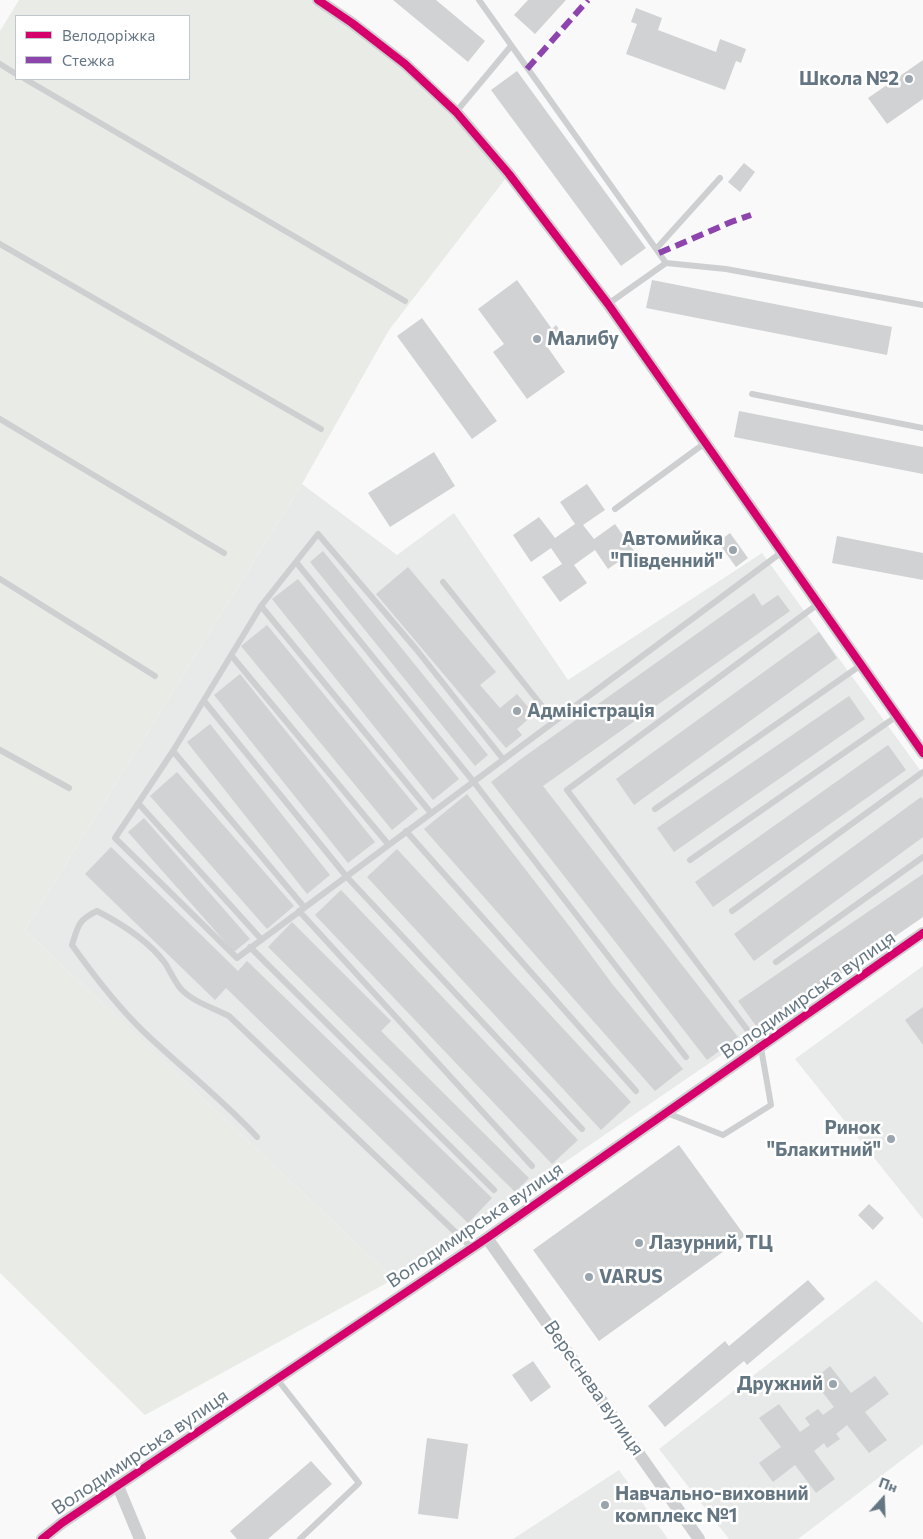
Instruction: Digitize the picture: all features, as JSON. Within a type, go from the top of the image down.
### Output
[{"type":"street","points":[[318,0],[352,23],[405,64],[456,112],[509,174],[608,304],[923,753]]},
{"type":"street","name":"Володимирська вулиця","points":[[42,1539],[487,1238],[923,933]]},
{"type":"street","name":"Вереснева вулиця","points":[[487,1238],[699,1539]]},
{"type":"street","points":[[118,1486],[140,1539]]},
{"type":"lane","points":[[479,0],[666,262]]},
{"type":"lane","points":[[456,112],[511,46]]},
{"type":"lane","points":[[0,64],[15,73]]},
{"type":"lane","points":[[27,80],[405,301]]},
{"type":"lane","points":[[656,249],[720,178]]},
{"type":"lane","points":[[0,244],[321,429]]},
{"type":"lane","points":[[608,304],[666,262],[726,269],[923,305]]},
{"type":"lane","points":[[752,394],[923,428]]},
{"type":"lane","points":[[0,419],[224,553]]},
{"type":"lane","points":[[615,509],[705,444]]},
{"type":"lane","points":[[503,759],[416,649],[318,534],[261,606],[173,751],[114,838],[237,958],[782,552]]},
{"type":"lane","points":[[296,562],[473,781],[686,1057]]},
{"type":"lane","points":[[0,579],[155,676]]},
{"type":"lane","points":[[443,582],[554,721]]},
{"type":"lane","points":[[667,1113],[723,1135],[771,1105],[760,1048],[567,790],[818,604]]},
{"type":"lane","points":[[261,606],[431,813]]},
{"type":"lane","points":[[232,655],[388,844]]},
{"type":"lane","points":[[655,809],[861,665]]},
{"type":"lane","points":[[204,701],[346,876],[582,1129]]},
{"type":"lane","points":[[690,860],[897,716]]},
{"type":"lane","points":[[0,750],[69,788]]},
{"type":"lane","points":[[173,751],[302,909],[532,1166]]},
{"type":"lane","points":[[732,911],[923,772]]},
{"type":"lane","points":[[138,803],[261,939]]},
{"type":"lane","points":[[406,831],[636,1091]]},
{"type":"lane","points":[[776,962],[923,857]]},
{"type":"lane","points":[[257,1137],[233,1112],[144,1032],[103,988],[72,945],[76,931],[83,918],[97,911],[117,921],[139,936],[164,961],[182,989],[197,1000],[229,1016],[472,1248]]},
{"type":"lane","points":[[250,947],[494,1190]]},
{"type":"lane","points":[[277,1379],[359,1482],[300,1539]]},
{"type":"shaded area","points":[[19,0],[318,0],[405,64],[509,174],[389,330],[302,484],[25,930],[394,1279],[145,1415],[0,1273],[0,31]]},
{"type":"shaded area","points":[[302,484],[397,555],[454,513],[568,680],[762,553],[923,774],[923,917],[394,1279],[25,930]]},
{"type":"shaded area","name":"Ринок \"Блакитний\"","points":[[923,966],[923,1219],[795,1059]]},
{"type":"shaded area","name":"Дружний","points":[[876,1280],[923,1323],[923,1444],[798,1539],[729,1539],[659,1449]]},
{"type":"shaded area","name":"Навчально-виховний комплекс №1","points":[[619,1470],[668,1539],[513,1539]]},
{"type":"building","points":[[393,0],[436,0],[485,41],[468,62]]},
{"type":"building","points":[[528,0],[566,0],[535,34],[514,15]]},
{"type":"building","points":[[636,8],[662,18],[658,30],[716,52],[720,39],[746,49],[741,63],[736,61],[725,90],[626,54],[637,24],[631,22]]},
{"type":"building","name":"Школа №2","points":[[923,60],[923,99],[887,124],[868,98]]},
{"type":"building","points":[[517,71],[646,248],[621,266],[491,90]]},
{"type":"building","points":[[744,163],[755,172],[740,192],[728,182]]},
{"type":"building","points":[[517,280],[552,329],[556,325],[562,333],[546,345],[565,372],[527,399],[493,352],[504,344],[478,309]]},
{"type":"building","points":[[652,280],[892,327],[887,355],[646,308]]},
{"type":"building","points":[[422,318],[497,421],[472,439],[397,336]]},
{"type":"building","points":[[739,411],[923,447],[923,474],[734,437]]},
{"type":"building","points":[[434,452],[455,486],[390,527],[368,493]]},
{"type":"building","points":[[587,484],[605,510],[583,525],[594,539],[615,524],[634,551],[608,569],[595,550],[574,565],[587,583],[560,602],[542,577],[562,564],[551,548],[531,562],[513,535],[539,517],[555,538],[575,524],[560,502]]},
{"type":"building","name":"Автомийка \"Південний\"","points":[[730,533],[748,558],[736,567],[718,542]]},
{"type":"building","points":[[837,536],[923,553],[923,580],[832,563]]},
{"type":"building","points":[[323,551],[488,755],[475,766],[310,562]]},
{"type":"building","points":[[408,567],[496,672],[480,685],[500,708],[517,694],[534,714],[517,729],[522,735],[506,748],[376,594]]},
{"type":"building","points":[[298,579],[459,779],[433,800],[272,599]]},
{"type":"building","points":[[754,593],[762,606],[778,595],[790,611],[543,786],[738,1037],[707,1060],[491,782]]},
{"type":"building","points":[[267,625],[418,809],[392,830],[241,646]]},
{"type":"building","points":[[819,632],[837,658],[634,805],[616,779]]},
{"type":"building","points":[[240,674],[375,842],[348,863],[214,695]]},
{"type":"building","points":[[849,696],[865,719],[674,852],[657,828]]},
{"type":"building","points":[[210,724],[330,875],[307,894],[187,742]]},
{"type":"building","points":[[888,745],[906,770],[713,907],[695,882]]},
{"type":"building","points":[[177,772],[294,906],[267,929],[150,796]]},
{"type":"building","points":[[467,794],[613,985],[683,1069],[655,1091],[424,829]]},
{"type":"building","points":[[921,797],[923,799],[923,837],[754,961],[734,934]]},
{"type":"building","points":[[144,818],[250,939],[234,952],[128,832]]},
{"type":"building","points":[[111,847],[238,971],[247,961],[492,1198],[468,1223],[226,988],[215,1000],[85,874]]},
{"type":"building","points":[[397,849],[631,1102],[601,1130],[367,877]]},
{"type":"building","points":[[923,874],[923,917],[759,1030],[738,1001]]},
{"type":"building","points":[[341,890],[578,1140],[552,1164],[315,915]]},
{"type":"building","points":[[292,922],[391,1021],[381,1031],[529,1178],[515,1192],[268,947]]},
{"type":"building","points":[[923,1007],[923,1045],[905,1020]]},
{"type":"building","name":"Лазурний, ТЦ","points":[[679,1145],[745,1236],[599,1341],[533,1250]]},
{"type":"building","points":[[869,1204],[884,1218],[873,1230],[858,1215]]},
{"type":"building","points":[[808,1280],[825,1299],[747,1365],[744,1361],[665,1427],[648,1406],[725,1341],[729,1346]]},
{"type":"building","points":[[533,1361],[551,1387],[531,1402],[512,1375]]},
{"type":"building","points":[[830,1366],[851,1393],[875,1376],[889,1394],[865,1412],[887,1440],[869,1453],[847,1425],[836,1434],[840,1439],[827,1448],[824,1443],[814,1451],[835,1479],[816,1493],[795,1465],[773,1482],[759,1463],[781,1447],[759,1418],[779,1404],[800,1432],[810,1425],[805,1418],[818,1409],[823,1415],[834,1407],[813,1380]]},
{"type":"building","points":[[427,1438],[468,1444],[458,1519],[418,1514]]},
{"type":"building","points":[[311,1461],[332,1484],[268,1539],[237,1539],[230,1531]]},
{"type":"marked path","points":[[527,69],[588,0]]},
{"type":"marked path","points":[[659,253],[751,215]]},
{"type":"cycle path","points":[[318,0],[352,23],[405,64],[456,112],[509,174],[608,304],[923,753]]},
{"type":"cycle path","points":[[42,1539],[62,1523],[487,1238],[923,933]]},
{"type":"place","name":"Школа №2","points":[[909,79]]},
{"type":"place","name":"Малибу","points":[[537,339]]},
{"type":"place","name":"Автомийка \"Південний\"","points":[[733,550]]},
{"type":"place","name":"Адміністрація","points":[[517,711]]},
{"type":"place","name":"Ринок \"Блакитний\"","points":[[891,1139]]},
{"type":"place","name":"Лазурний, ТЦ","points":[[639,1243]]},
{"type":"place","name":"VARUS","points":[[589,1277]]},
{"type":"place","name":"Дружний","points":[[833,1384]]},
{"type":"place","name":"Навчально-виховний комплекс №1","points":[[605,1505]]}]
